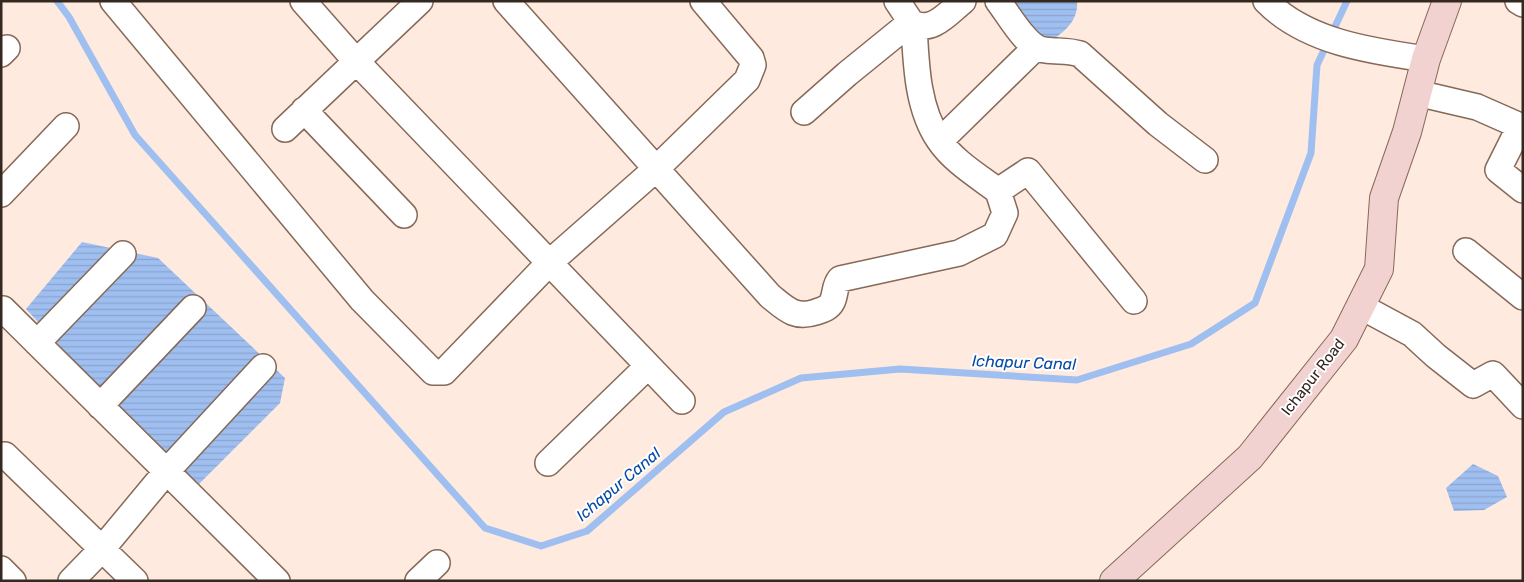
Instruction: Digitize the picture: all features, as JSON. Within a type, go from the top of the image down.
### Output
[{"type":"street","points":[[113,1],[362,300],[433,372],[444,372],[550,263],[656,168],[747,80],[751,71],[751,58],[703,1]]},
{"type":"street","points":[[302,1],[355,60],[682,401]]},
{"type":"street","points":[[284,129],[355,60],[420,1]]},
{"type":"street","points":[[506,1],[770,296],[797,315],[805,316],[826,308],[832,302],[837,283],[840,279],[959,253],[995,236],[1005,214],[998,191],[960,162],[940,141],[928,120],[917,74],[913,23],[897,1]]},
{"type":"street","points":[[913,23],[926,27],[933,25],[963,1]]},
{"type":"street","points":[[998,1],[1030,44],[1044,50],[1067,50],[1080,54],[1158,124],[1205,160]]},
{"type":"street","points":[[1266,1],[1278,14],[1314,32],[1366,51],[1426,59]]},
{"type":"street","name":"Ichapur Road","points":[[1114,581],[1250,457],[1344,339],[1378,269],[1384,198],[1407,132],[1426,59],[1447,1]]},
{"type":"street","points":[[1518,1],[1523,4]]},
{"type":"street","points":[[804,112],[847,74],[913,23]]},
{"type":"street","points":[[940,141],[1036,47]]},
{"type":"street","points":[[1417,93],[1477,107],[1520,126],[1498,170],[1523,190]]},
{"type":"street","points":[[304,110],[404,216]]},
{"type":"street","points":[[1,194],[66,126]]},
{"type":"street","points":[[998,191],[1028,171],[1134,301]]},
{"type":"street","points":[[1466,251],[1523,298]]},
{"type":"street","points":[[37,343],[123,254]]},
{"type":"street","points":[[1360,306],[1412,334],[1473,385],[1493,374],[1523,406]]},
{"type":"street","points":[[100,406],[193,308]]},
{"type":"street","points":[[2,310],[277,581]]},
{"type":"street","points":[[548,463],[648,366]]},
{"type":"street","points":[[71,581],[102,548],[166,472],[263,367]]},
{"type":"street","points":[[5,455],[135,581]]},
{"type":"street","points":[[418,581],[436,563]]},
{"type":"street","points":[[1,569],[13,581]]},
{"type":"water","points":[[1013,1],[1077,1],[1077,8],[1068,27],[1046,44]]},
{"type":"water","points":[[82,242],[158,258],[285,378],[280,403],[193,490],[26,309]]},
{"type":"water","points":[[1473,464],[1498,476],[1507,497],[1484,510],[1454,511],[1446,488]]},
{"type":"waterway","name":"Ichapur Canal","points":[[57,1],[69,17],[135,135],[485,528],[541,546],[587,531],[724,412],[801,378],[900,369],[1077,380],[1191,344],[1255,303],[1311,153],[1317,65],[1347,1]]}]
